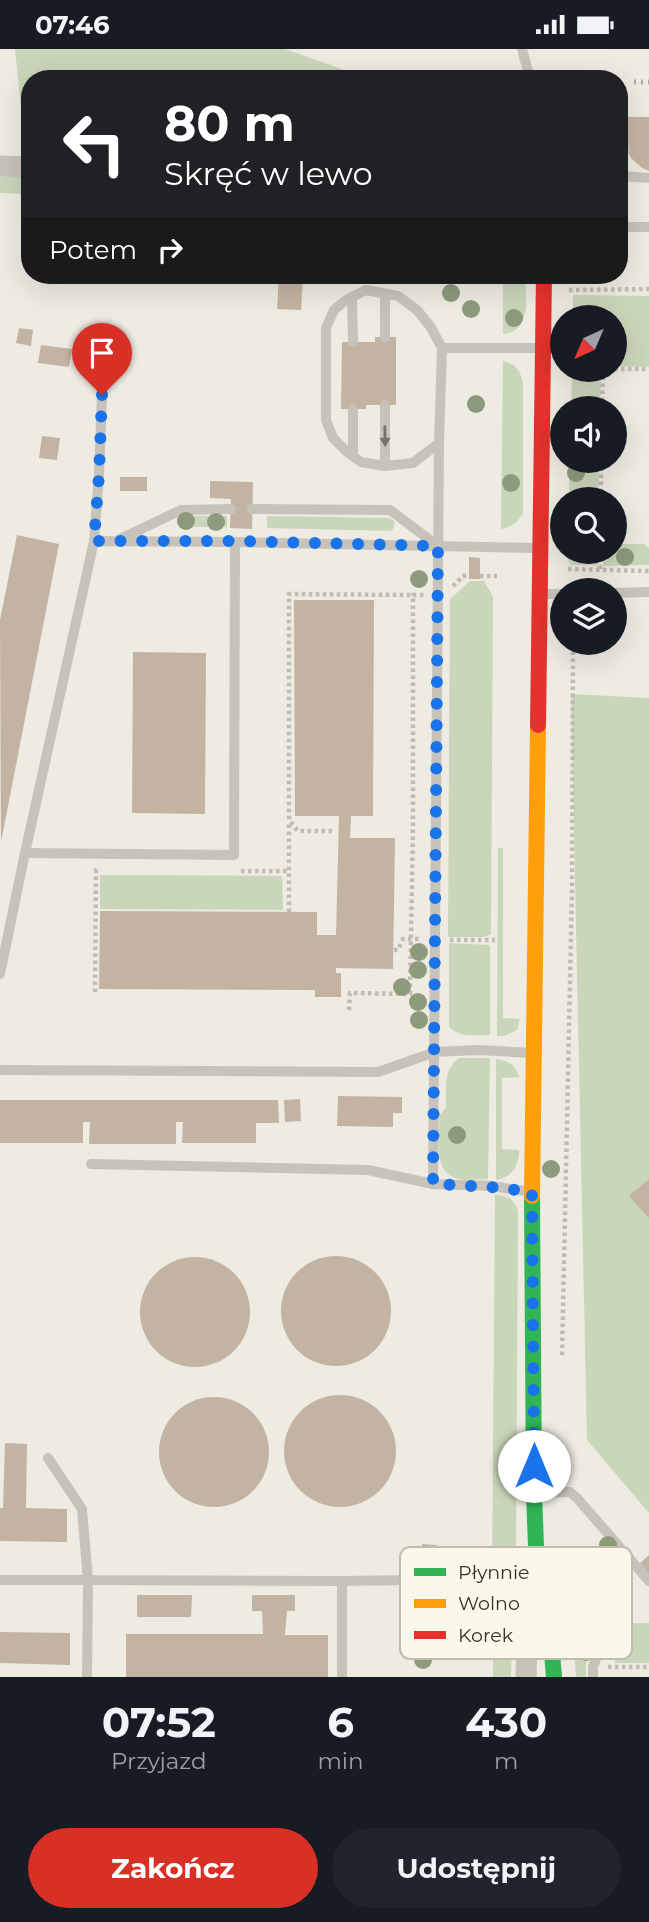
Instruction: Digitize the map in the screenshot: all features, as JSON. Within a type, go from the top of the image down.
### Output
[{"type":"street","points":[[0,166],[21,167]]},
{"type":"street","points":[[536,1547],[532,1192],[544,284]]},
{"type":"street","points":[[526,1677],[527,1659]]},
{"type":"street","points":[[552,1659],[554,1677]]},
{"type":"lane","points":[[522,49],[528,70]]},
{"type":"lane","points":[[628,177],[649,178]]},
{"type":"lane","points":[[628,227],[649,227]]},
{"type":"lane","points":[[433,1184],[442,348],[430,326],[398,296],[366,290],[346,300],[334,310],[326,328],[326,420],[333,438],[361,463],[386,467],[413,463],[439,443]]},
{"type":"lane","points":[[385,294],[385,337]]},
{"type":"lane","points":[[352,297],[353,342]]},
{"type":"lane","points":[[0,974],[94,541],[104,341]]},
{"type":"lane","points":[[442,348],[543,348]]},
{"type":"lane","points":[[385,405],[386,467]]},
{"type":"lane","points":[[353,409],[353,456]]},
{"type":"lane","points":[[116,541],[181,510],[231,509]]},
{"type":"lane","points":[[252,509],[390,510],[438,546]]},
{"type":"lane","points":[[94,541],[235,541],[540,548]]},
{"type":"lane","points":[[25,853],[234,855],[235,541]]},
{"type":"lane","points":[[627,593],[649,592]]},
{"type":"lane","points":[[539,594],[550,594]]},
{"type":"lane","points":[[0,1070],[378,1072],[435,1052],[478,1050],[533,1053]]},
{"type":"lane","points":[[91,1164],[368,1170],[433,1184],[532,1192]]},
{"type":"lane","points":[[48,1458],[82,1509],[88,1580],[87,1677]]},
{"type":"lane","points":[[534,1493],[570,1492],[620,1547]]},
{"type":"lane","points":[[632,1561],[649,1581]]},
{"type":"lane","points":[[0,1580],[400,1580]]},
{"type":"lane","points":[[342,1581],[342,1677]]},
{"type":"path","points":[[568,303],[568,290],[649,289]]},
{"type":"path","points":[[627,369],[649,369]]},
{"type":"path","points":[[600,564],[600,569]]},
{"type":"path","points":[[568,569],[649,571]]},
{"type":"path","points":[[449,590],[463,576],[469,576]]},
{"type":"path","points":[[480,576],[497,576]]},
{"type":"path","points":[[289,912],[289,594],[425,595]]},
{"type":"path","points":[[349,1010],[350,993],[411,994],[413,595]]},
{"type":"path","points":[[562,1356],[572,889],[573,655]]},
{"type":"path","points":[[289,820],[298,831],[332,831]]},
{"type":"path","points":[[95,992],[96,870],[109,870]]},
{"type":"path","points":[[236,871],[289,871]]},
{"type":"path","points":[[394,950],[398,950],[403,939],[425,939]]},
{"type":"path","points":[[449,940],[495,940]]},
{"type":"path","points":[[593,1672],[649,1667]]},
{"type":"green space","points":[[15,49],[285,49],[344,70],[21,70],[21,110]]},
{"type":"green space","points":[[0,177],[21,177],[21,194],[0,193]]},
{"type":"green space","points":[[503,284],[525,284],[523,320],[512,332],[503,334]]},
{"type":"green space","points":[[573,295],[649,296],[649,367],[627,366],[627,305],[573,305]]},
{"type":"green space","points":[[503,361],[517,368],[523,383],[523,513],[514,524],[501,529]]},
{"type":"green space","points":[[572,382],[601,382],[600,396],[571,396]]},
{"type":"green space","points":[[570,473],[599,473],[599,487],[569,487]]},
{"type":"green space","points":[[180,516],[227,516],[227,527],[179,527]]},
{"type":"green space","points":[[267,516],[388,518],[395,523],[390,531],[267,528]]},
{"type":"green space","points":[[627,544],[644,544],[649,548],[649,565],[603,566],[627,564]]},
{"type":"green space","points":[[470,581],[484,581],[493,597],[491,934],[484,937],[448,937],[450,599]]},
{"type":"green space","points":[[571,694],[649,698],[649,1513],[587,1440]]},
{"type":"green space","points":[[498,848],[503,848],[503,1018],[520,1019],[517,1030],[504,1036],[497,1036]]},
{"type":"green space","points":[[100,875],[282,876],[283,910],[100,909]]},
{"type":"green space","points":[[449,943],[490,945],[490,1035],[462,1034],[449,1026]]},
{"type":"green space","points":[[459,1058],[490,1058],[488,1179],[467,1180],[451,1176],[441,1163],[438,1143],[439,1116],[446,1107],[446,1086],[450,1068]]},
{"type":"green space","points":[[496,1059],[511,1064],[519,1077],[502,1078],[502,1149],[519,1150],[514,1170],[496,1180]]},
{"type":"green space","points":[[495,1194],[510,1198],[518,1213],[516,1547],[492,1547]]},
{"type":"green space","points":[[632,1623],[649,1623],[649,1663],[615,1663],[615,1659],[632,1659]]},
{"type":"green space","points":[[493,1659],[512,1659],[511,1677],[493,1677]]},
{"type":"green space","points":[[575,1659],[586,1659],[586,1677],[576,1677]]},
{"type":"building","points":[[628,117],[649,117],[649,171],[631,158],[628,152]]},
{"type":"building","points":[[279,284],[303,284],[301,310],[277,309]]},
{"type":"building","points":[[19,328],[33,330],[31,346],[16,343]]},
{"type":"building","points":[[375,337],[396,337],[396,405],[366,405],[366,409],[341,409],[342,342],[375,342]]},
{"type":"building","points":[[41,345],[72,349],[69,367],[38,363]]},
{"type":"building","points":[[42,436],[60,438],[57,460],[39,458]]},
{"type":"building","points":[[120,477],[147,477],[147,491],[120,491]]},
{"type":"building","points":[[210,481],[253,482],[252,529],[230,528],[231,499],[210,498]]},
{"type":"building","points":[[17,535],[59,544],[1,842],[0,620]]},
{"type":"building","points":[[469,557],[480,558],[480,579],[469,579]]},
{"type":"building","points":[[294,600],[374,600],[373,816],[351,816],[350,838],[395,838],[393,969],[336,968],[336,973],[341,973],[341,997],[315,997],[315,990],[99,989],[100,911],[317,912],[317,935],[336,935],[339,816],[295,816]]},
{"type":"building","points":[[133,652],[206,653],[205,814],[132,813]]},
{"type":"building","points":[[338,1096],[402,1097],[402,1113],[393,1113],[393,1127],[337,1126]]},
{"type":"building","points":[[300,1099],[301,1121],[285,1122],[284,1100]]},
{"type":"building","points":[[0,1100],[278,1100],[279,1123],[256,1123],[256,1143],[182,1143],[183,1122],[176,1122],[176,1144],[89,1144],[90,1122],[83,1122],[83,1143],[0,1143]]},
{"type":"building","points":[[649,1179],[649,1218],[629,1196]]},
{"type":"building","points":[[336,1256],[357,1260],[375,1272],[387,1290],[391,1311],[387,1332],[375,1350],[357,1362],[336,1366],[315,1362],[297,1350],[285,1332],[281,1311],[285,1290],[297,1272],[315,1260]]},
{"type":"building","points":[[195,1257],[216,1261],[234,1273],[246,1291],[250,1312],[246,1333],[234,1351],[216,1363],[195,1367],[174,1363],[156,1351],[144,1333],[140,1312],[144,1291],[156,1273],[174,1261]]},
{"type":"building","points":[[340,1395],[362,1399],[380,1411],[392,1429],[396,1451],[392,1473],[380,1491],[362,1503],[340,1507],[318,1503],[300,1491],[288,1473],[284,1451],[288,1429],[300,1411],[318,1399]]},
{"type":"building","points":[[214,1397],[235,1401],[253,1413],[265,1431],[269,1452],[265,1473],[253,1491],[235,1503],[214,1507],[193,1503],[175,1491],[163,1473],[159,1452],[163,1431],[175,1413],[193,1401]]},
{"type":"building","points":[[5,1443],[27,1444],[26,1508],[67,1509],[67,1542],[0,1541]]},
{"type":"building","points":[[422,1544],[437,1545],[437,1547],[422,1547]]},
{"type":"building","points":[[649,1555],[649,1576],[634,1569]]},
{"type":"building","points":[[137,1595],[192,1595],[191,1617],[137,1617]]},
{"type":"building","points":[[252,1595],[295,1595],[295,1611],[287,1611],[285,1635],[328,1635],[328,1677],[126,1677],[126,1634],[263,1634],[262,1611],[252,1611]]},
{"type":"building","points":[[0,1632],[70,1633],[70,1665],[0,1663]]},
{"type":"railway","points":[[634,82],[649,82]]},
{"type":"traffic: fast","points":[[532,1196],[536,1547]]},
{"type":"traffic: fast","points":[[552,1659],[554,1677]]},
{"type":"traffic: slow","points":[[532,1196],[538,725]]},
{"type":"traffic: jam","points":[[538,725],[544,284]]},
{"type":"route","points":[[102,395],[94,541],[438,546],[433,1184],[532,1192],[534,1466]]}]
